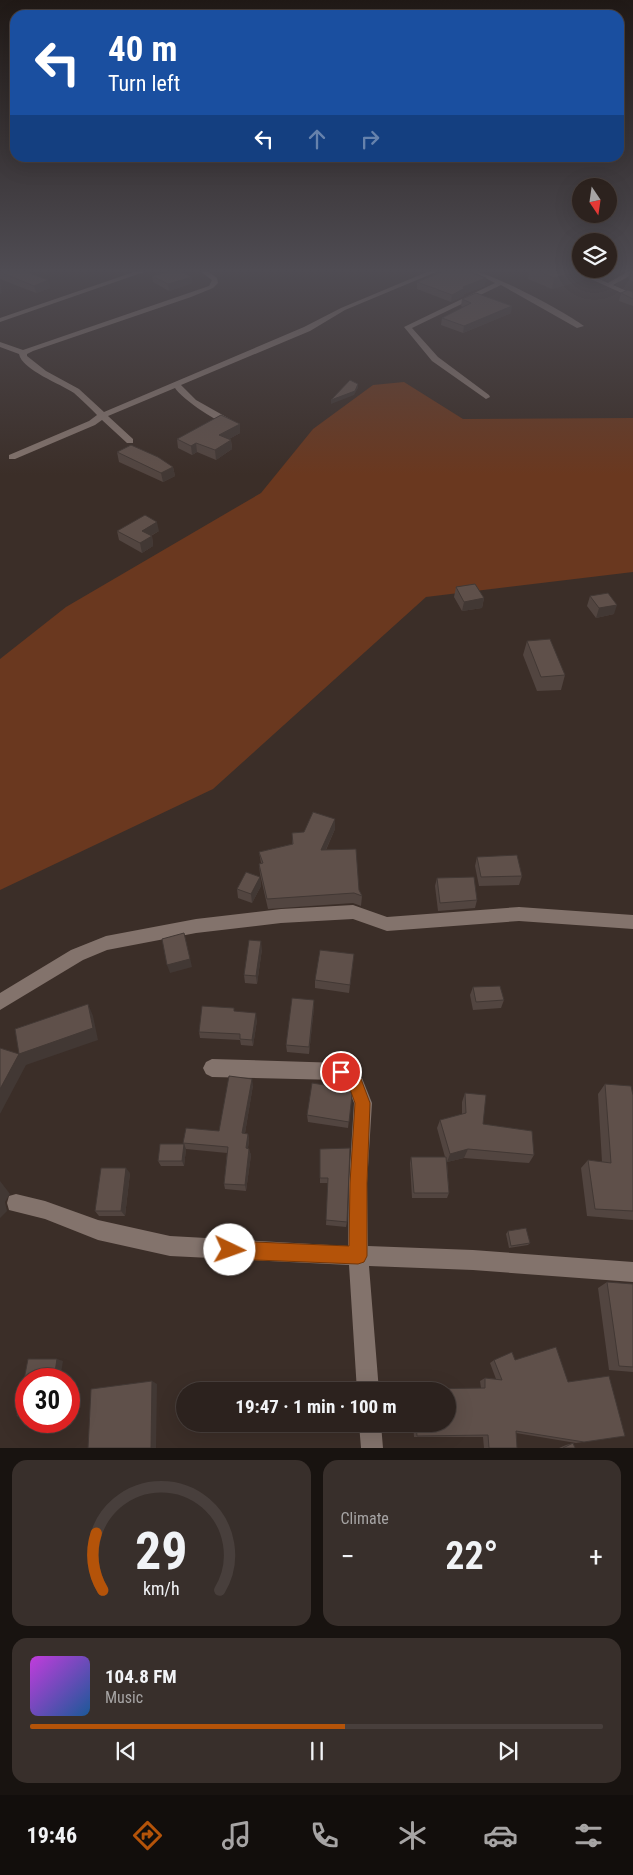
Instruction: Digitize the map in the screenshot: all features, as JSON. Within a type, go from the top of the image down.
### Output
[{"type":"street","points":[[23,353],[56,340]]},
{"type":"street","points":[[12,457],[92,423],[102,416],[282,340]]},
{"type":"street","points":[[419,340],[435,359],[486,397]]},
{"type":"street","points":[[0,344],[23,353]]},
{"type":"street","points":[[23,353],[23,357],[32,365],[76,391],[130,442]]},
{"type":"street","points":[[176,384],[179,391],[190,399],[239,427]]},
{"type":"street","points":[[0,1002],[77,955],[106,943],[196,926],[281,916],[353,912],[387,924],[519,914],[633,922]]},
{"type":"street","points":[[212,1068],[341,1072],[356,1084],[362,1103],[358,1183],[358,1256],[367,1382]]},
{"type":"street","points":[[16,1203],[45,1210],[98,1230],[170,1246],[473,1260],[633,1272]]},
{"type":"street","points":[[371,1432],[372,1448]]},
{"type":"shaded area","points":[[404,382],[463,419],[633,418],[633,572],[426,597],[213,789],[0,890],[0,659],[66,607],[261,493],[313,429],[373,385]]},
{"type":"building","points":[[350,380],[358,384],[355,391],[331,400]]},
{"type":"building","points":[[221,415],[240,424],[219,435],[231,440],[215,450],[196,443],[191,446],[177,439]]},
{"type":"building","points":[[131,445],[158,457],[173,467],[161,473],[117,452]]},
{"type":"building","points":[[145,515],[157,522],[142,531],[152,536],[140,543],[117,531]]},
{"type":"building","points":[[475,584],[484,598],[464,602],[456,587]]},
{"type":"building","points":[[608,593],[617,605],[599,608],[590,596]]},
{"type":"building","points":[[550,639],[565,675],[541,677],[527,641]]},
{"type":"building","points":[[313,812],[335,819],[321,850],[356,849],[359,890],[362,896],[354,893],[267,899],[259,864],[263,863],[259,852],[293,844],[292,833],[304,832]]},
{"type":"building","points":[[517,855],[522,876],[481,877],[477,857]]},
{"type":"building","points":[[246,872],[260,877],[251,894],[237,889]]},
{"type":"building","points":[[474,877],[477,900],[440,903],[437,878]]},
{"type":"building","points":[[184,933],[190,959],[167,965],[162,939]]},
{"type":"building","points":[[249,940],[261,941],[256,976],[244,975]]},
{"type":"building","points":[[320,950],[354,954],[350,985],[315,980]]},
{"type":"building","points":[[500,986],[504,1000],[476,1002],[473,987]]},
{"type":"building","points":[[292,998],[314,1000],[309,1047],[286,1045]]},
{"type":"building","points":[[88,1004],[93,1028],[19,1054],[15,1029]]},
{"type":"building","points":[[202,1006],[234,1008],[234,1011],[256,1013],[252,1040],[240,1039],[240,1034],[199,1032]]},
{"type":"building","points":[[0,1048],[19,1054],[0,1089]]},
{"type":"building","points":[[229,1076],[252,1079],[242,1133],[248,1134],[246,1148],[249,1149],[245,1185],[224,1184],[228,1147],[183,1143],[186,1128],[219,1131]]},
{"type":"building","points":[[312,1083],[350,1089],[352,1095],[349,1122],[307,1115]]},
{"type":"building","points":[[605,1084],[631,1086],[633,1095],[633,1211],[595,1209],[588,1160],[611,1163]]},
{"type":"building","points":[[465,1093],[486,1095],[483,1124],[532,1131],[534,1155],[468,1149],[450,1154],[440,1120],[466,1113]]},
{"type":"building","points":[[160,1144],[184,1144],[182,1161],[158,1161]]},
{"type":"building","points":[[350,1148],[347,1222],[326,1220],[328,1178],[320,1178],[320,1149]]},
{"type":"building","points":[[411,1157],[446,1157],[449,1193],[414,1193]]},
{"type":"building","points":[[101,1168],[126,1168],[121,1211],[95,1211]]},
{"type":"building","points":[[526,1228],[530,1243],[511,1246],[508,1231]]},
{"type":"building","points":[[607,1282],[633,1284],[633,1367],[619,1366]]},
{"type":"building","points":[[556,1347],[568,1382],[609,1376],[625,1436],[584,1442],[516,1431],[517,1448],[489,1448],[488,1435],[417,1436],[417,1432],[456,1432],[456,1388],[485,1388],[485,1378],[502,1380],[494,1360],[512,1352],[515,1360]]},
{"type":"building","points":[[28,1359],[57,1359],[56,1368],[26,1368]]},
{"type":"building","points":[[152,1381],[151,1448],[88,1448],[91,1389]]},
{"type":"building","points":[[573,1443],[575,1448],[563,1448]]},
{"type":"route","points":[[230,1250],[358,1256],[358,1183],[362,1103],[356,1084],[341,1072]]}]
